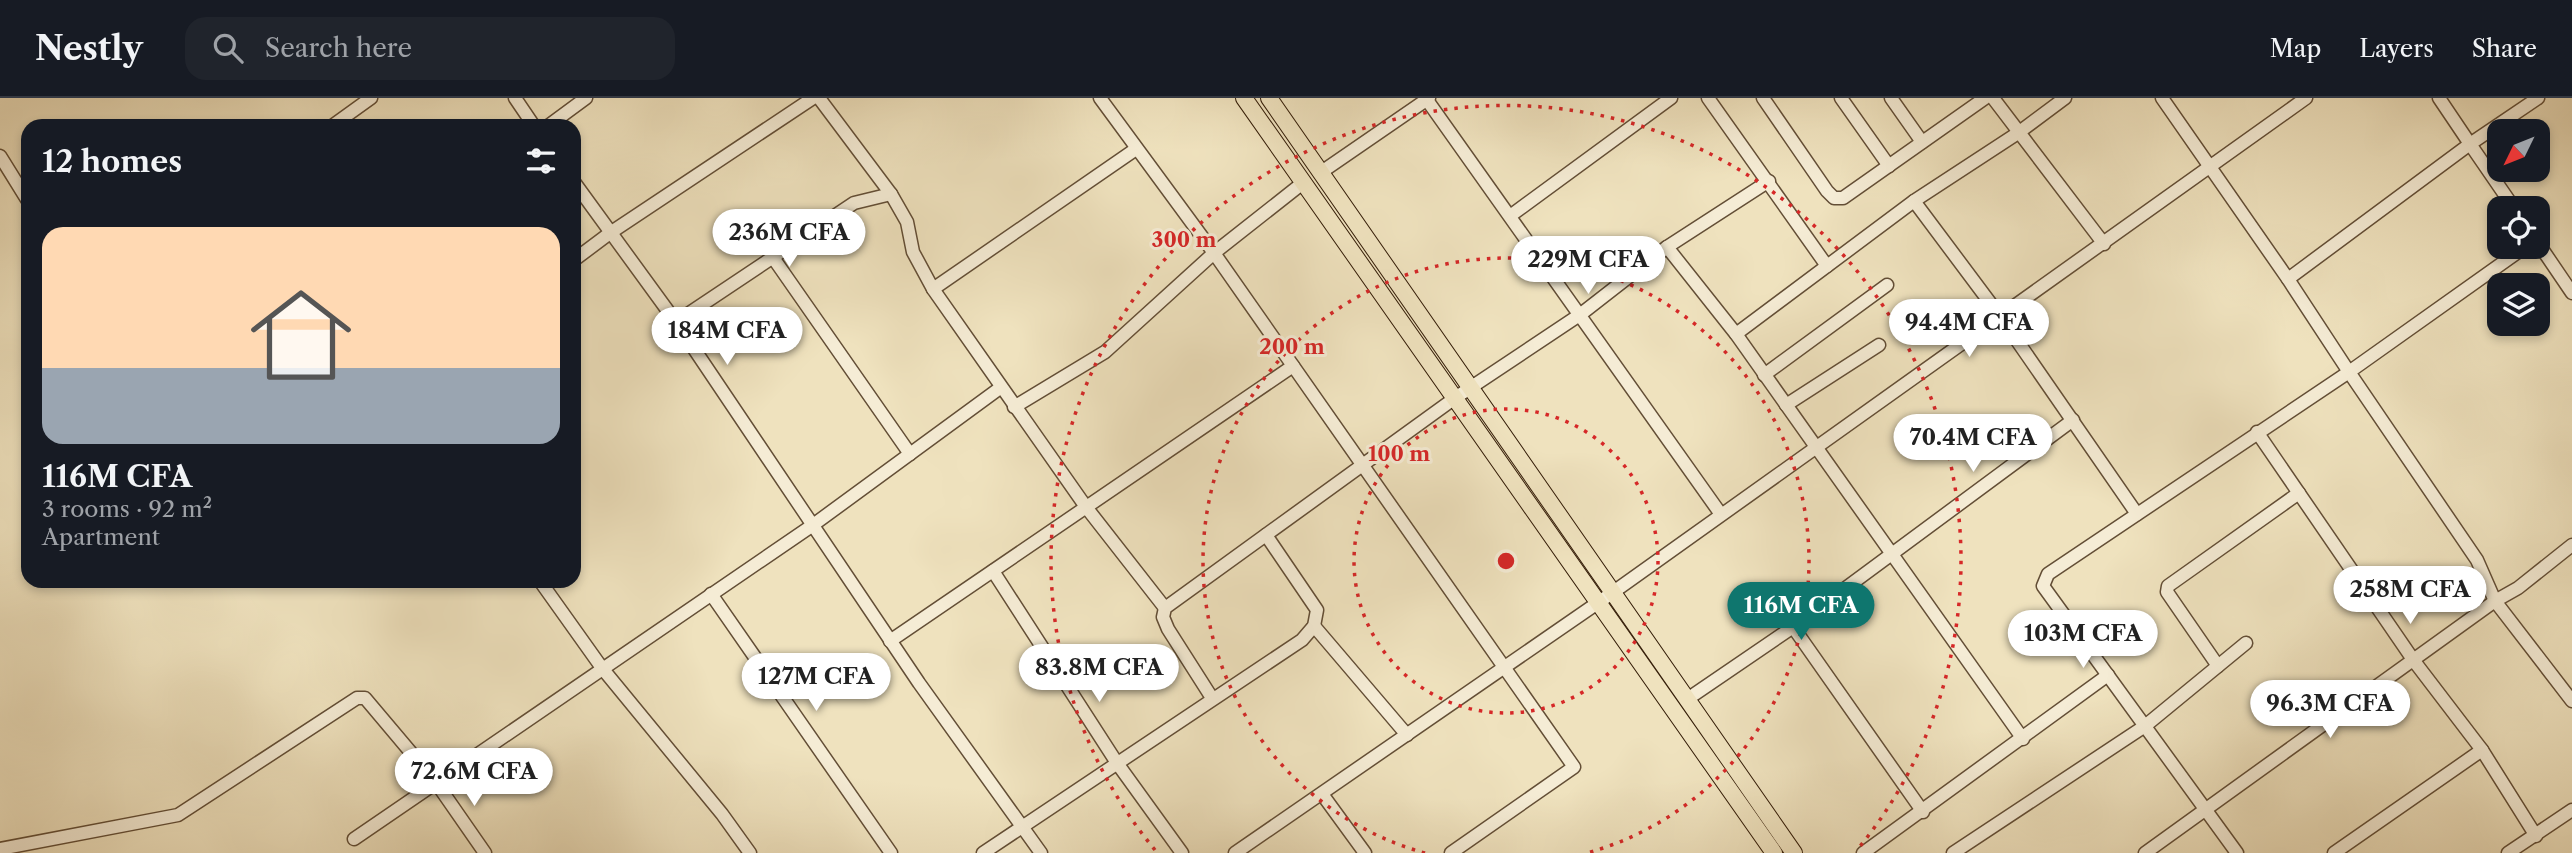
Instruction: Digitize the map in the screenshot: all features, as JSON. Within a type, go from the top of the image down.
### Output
[{"type":"main road","points":[[1244,98],[1455,398],[1605,598],[1686,700],[1794,853]]},
{"type":"main road","points":[[1269,98],[1469,388],[1774,853]]},
{"type":"street","points":[[342,119],[371,98]]},
{"type":"street","points":[[515,98],[529,119]]},
{"type":"street","points":[[558,119],[586,98]]},
{"type":"street","points":[[819,98],[891,194],[907,222],[913,252],[933,289],[1000,388],[1086,507],[1165,608]]},
{"type":"street","points":[[1100,98],[1214,253],[1574,767],[1451,853]]},
{"type":"street","points":[[1510,216],[1671,98]]},
{"type":"street","points":[[1708,98],[1827,265]]},
{"type":"street","points":[[1763,98],[1834,198],[1843,198],[1985,98]]},
{"type":"street","points":[[1841,98],[1889,166]]},
{"type":"street","points":[[1892,98],[1923,142]]},
{"type":"street","points":[[1993,98],[2104,244]]},
{"type":"street","points":[[1736,334],[1914,201],[2018,133],[2065,98]]},
{"type":"street","points":[[2162,98],[2211,165],[2477,560],[2495,601],[2572,701]]},
{"type":"street","points":[[1235,853],[1605,598],[1720,513],[2104,244],[2306,98]]},
{"type":"street","points":[[2438,98],[2506,196]]},
{"type":"street","points":[[2288,279],[2470,144],[2538,98]]},
{"type":"street","points":[[1320,173],[1428,99],[1720,513]]},
{"type":"street","points":[[581,255],[804,100]]},
{"type":"street","points":[[933,289],[1136,149]]},
{"type":"street","points":[[0,156],[21,190]]},
{"type":"street","points":[[1212,698],[1168,629],[1163,617],[1165,608],[1469,388],[1581,314],[1667,247],[1769,181]]},
{"type":"street","points":[[1014,407],[1105,352],[1214,253],[1304,182]]},
{"type":"street","points":[[581,193],[676,322],[890,641],[1041,853]]},
{"type":"street","points":[[676,322],[854,203],[891,194]]},
{"type":"street","points":[[1914,201],[2000,316],[2137,514]]},
{"type":"street","points":[[1667,247],[1736,334],[2023,739]]},
{"type":"street","points":[[774,259],[910,454]]},
{"type":"street","points":[[2238,853],[2043,586],[2043,580],[2508,259]]},
{"type":"street","points":[[2549,259],[2572,293]]},
{"type":"street","points":[[1764,375],[1887,285]]},
{"type":"street","points":[[1786,405],[1879,345]]},
{"type":"street","points":[[890,641],[1293,366]]},
{"type":"street","points":[[354,839],[435,781],[813,525],[1000,388]]},
{"type":"street","points":[[1686,700],[1893,555],[2073,420]]},
{"type":"street","points":[[2257,432],[2414,661],[2482,750],[2536,836]]},
{"type":"street","points":[[2218,666],[2166,592],[2168,586],[2299,493]]},
{"type":"street","points":[[984,853],[1302,640],[1314,626],[1317,610],[1265,535]]},
{"type":"street","points":[[2146,853],[2204,808],[2495,601],[2518,588],[2572,545]]},
{"type":"street","points":[[993,571],[1117,763],[1182,853]]},
{"type":"street","points":[[545,588],[602,668],[722,814],[750,853]]},
{"type":"street","points":[[711,594],[891,853]]},
{"type":"street","points":[[1314,626],[1408,735]]},
{"type":"street","points":[[1793,627],[1923,812]]},
{"type":"street","points":[[1953,853],[2145,726],[2246,643]]},
{"type":"street","points":[[1870,851],[2108,675]]},
{"type":"street","points":[[0,849],[178,815],[357,698],[365,698],[435,781],[485,853]]},
{"type":"street","points":[[2334,853],[2482,750]]},
{"type":"street","points":[[1322,794],[1365,853]]},
{"type":"street","points":[[2508,853],[2572,810]]}]
